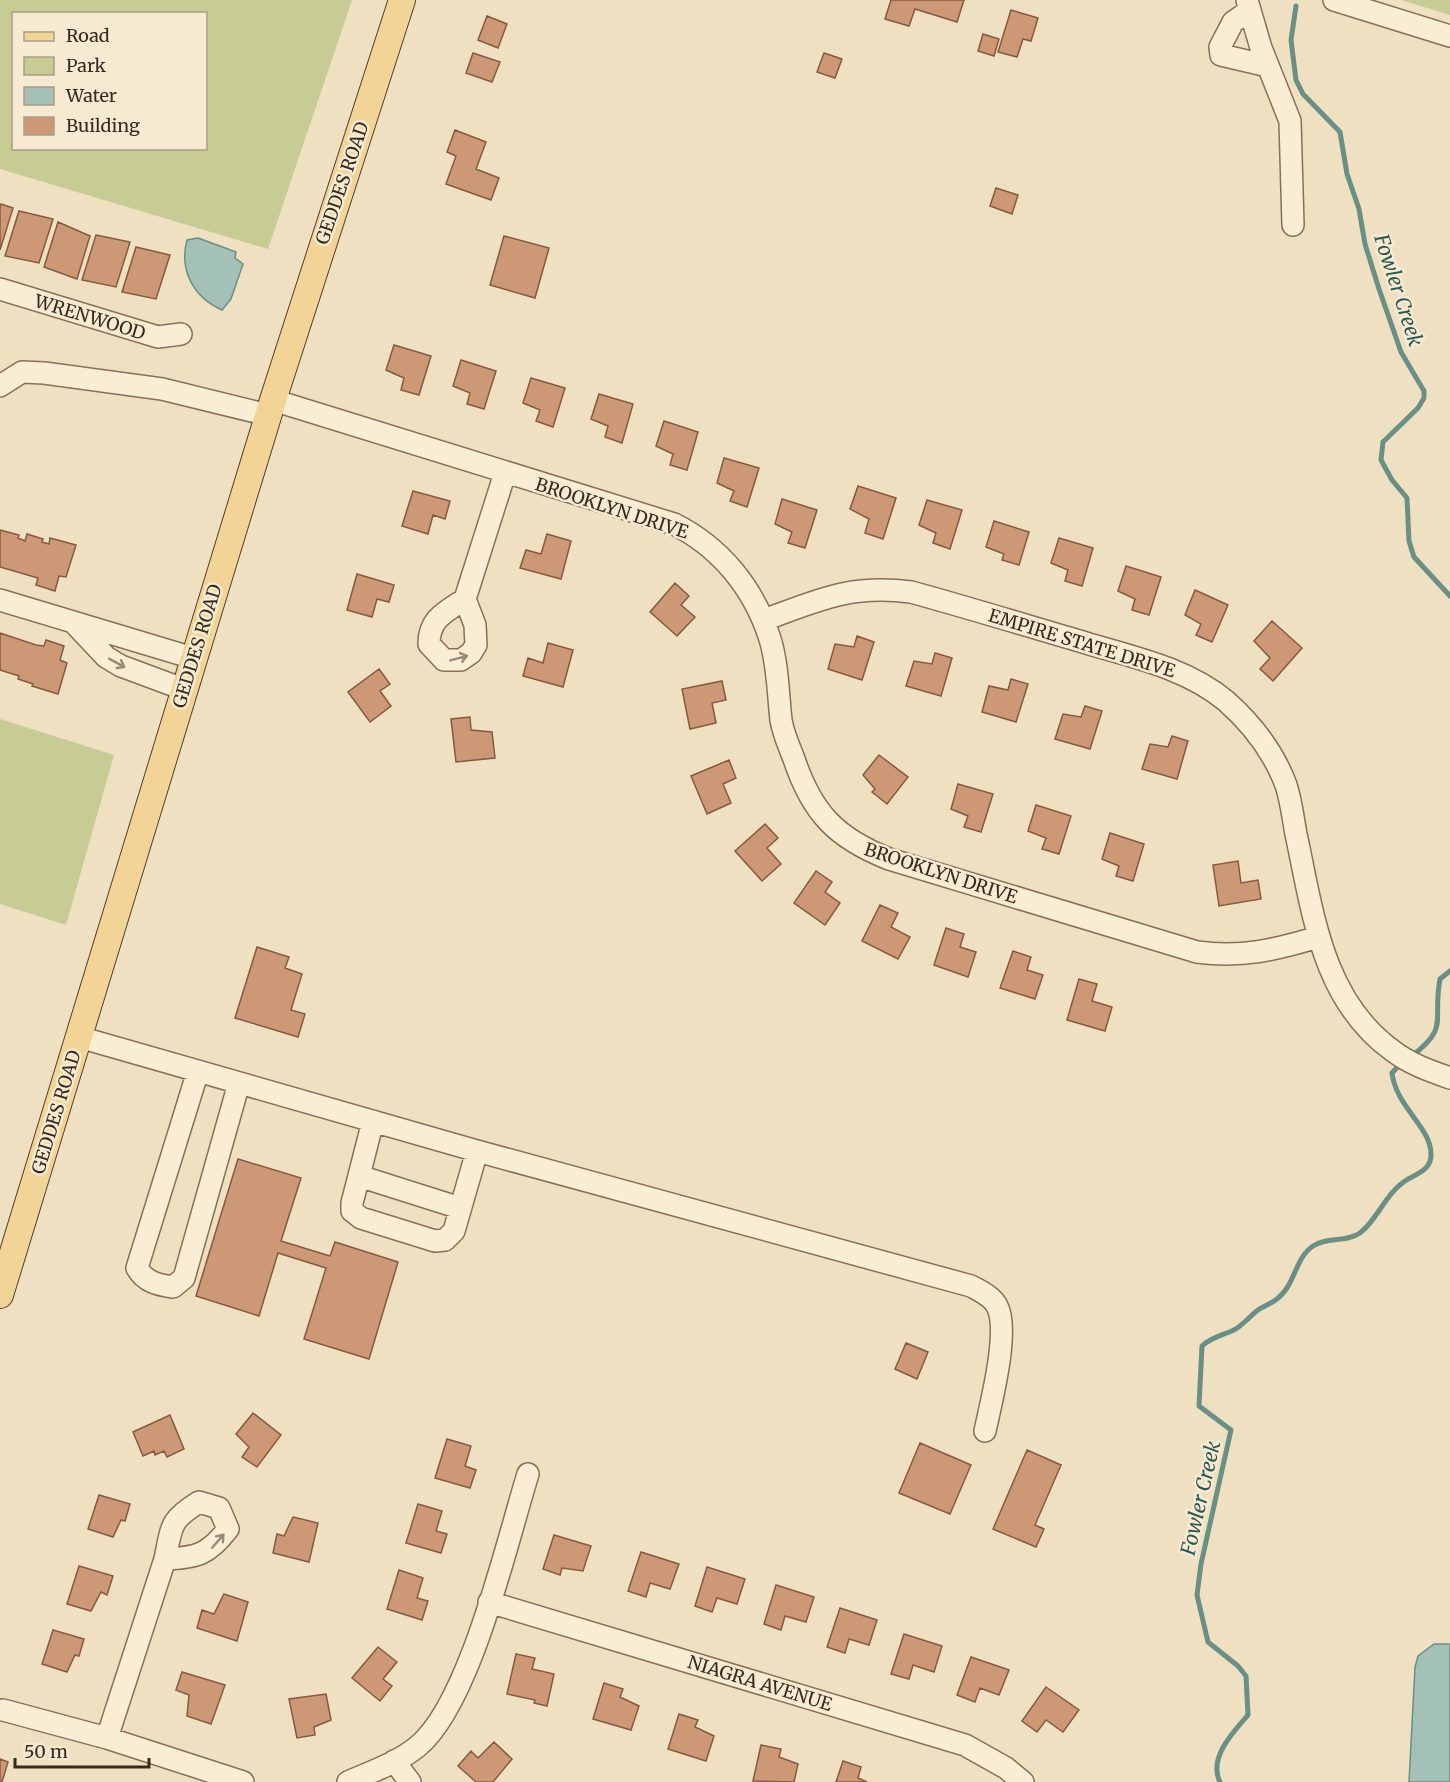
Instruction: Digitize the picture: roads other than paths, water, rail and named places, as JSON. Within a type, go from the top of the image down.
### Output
[{"type":"main road","name":"GEDDES ROAD","points":[[0,1295],[270,408],[402,0]]},
{"type":"street","points":[[1334,0],[1450,36]]},
{"type":"street","points":[[1248,5],[1268,66],[1290,121],[1293,225]]},
{"type":"street","points":[[1248,5],[1233,22],[1220,47],[1221,55],[1268,66]]},
{"type":"street","name":"WRENWOOD","points":[[0,289],[158,337],[181,334]]},
{"type":"street","name":"BROOKLYN DRIVE","points":[[0,386],[22,372],[44,373],[162,389],[270,408],[505,473],[674,524],[697,535],[731,567],[764,620],[771,641],[782,722],[800,777],[824,819],[846,839],[889,859],[1197,952],[1217,955],[1263,953],[1318,937]]},
{"type":"street","points":[[465,599],[505,473]]},
{"type":"street","name":"EMPIRE STATE DRIVE","points":[[764,620],[848,591],[872,588],[911,592],[1162,666],[1208,688],[1246,720],[1274,758],[1286,787],[1318,937],[1333,980],[1347,1003],[1375,1036],[1392,1051],[1443,1076]]},
{"type":"street","points":[[0,600],[193,658]]},
{"type":"street","points":[[75,623],[106,657],[121,666],[183,689]]},
{"type":"street","points":[[79,1037],[477,1151],[971,1287],[987,1295],[997,1305],[1002,1324],[985,1431]]},
{"type":"street","points":[[198,1071],[137,1268],[142,1277],[158,1285],[173,1287],[184,1278],[239,1083]]},
{"type":"street","points":[[374,1121],[352,1211],[361,1218],[435,1241],[445,1240],[453,1231],[477,1151]]},
{"type":"street","points":[[359,1176],[460,1208]]},
{"type":"street","points":[[348,1782],[418,1747],[452,1702],[489,1602],[528,1474]]},
{"type":"street","points":[[107,1738],[165,1558]]},
{"type":"street","name":"NIAGRA AVENUE","points":[[489,1602],[964,1745],[1006,1768],[1023,1782]]},
{"type":"street","points":[[1,1709],[107,1738],[243,1782]]},
{"type":"street","points":[[394,1761],[410,1782]]},
{"type":"water","points":[[198,238],[236,252],[235,258],[243,264],[231,299],[222,310],[203,298],[187,272],[185,251],[187,240]]},
{"type":"water","points":[[1434,1644],[1450,1644],[1450,1782],[1409,1782],[1415,1667],[1418,1656]]},
{"type":"waterway","name":"Fowler Creek","points":[[1296,6],[1291,40],[1296,80],[1303,94],[1340,132],[1347,174],[1359,209],[1365,244],[1379,289],[1401,352],[1424,391],[1424,398],[1418,408],[1383,442],[1381,460],[1392,480],[1407,498],[1409,541],[1414,557],[1450,596]]},
{"type":"waterway","points":[[1412,1056],[1424,1046],[1435,1030],[1440,979],[1450,971]]},
{"type":"waterway","name":"Fowler Creek","points":[[1220,1782],[1217,1773],[1220,1755],[1229,1737],[1248,1715],[1246,1676],[1238,1666],[1208,1642],[1197,1595],[1201,1564],[1231,1430],[1199,1406],[1202,1346],[1234,1330],[1258,1310],[1284,1293],[1302,1257],[1313,1246],[1325,1241],[1349,1238],[1360,1233],[1395,1189],[1428,1165],[1431,1154],[1429,1144],[1395,1085],[1392,1073],[1401,1063]]}]
